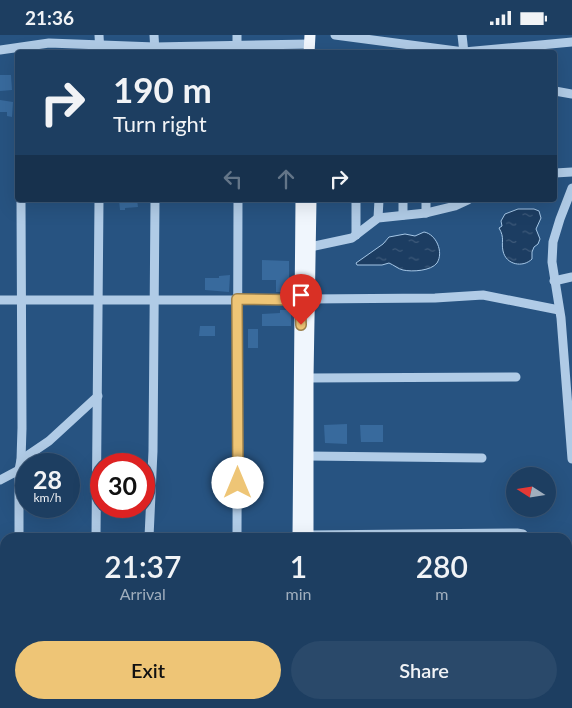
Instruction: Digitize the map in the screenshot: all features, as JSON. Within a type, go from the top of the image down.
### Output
[{"type":"main road","points":[[301,202],[308,378],[308,456],[304,533]]},
{"type":"main road","points":[[304,533],[305,300],[310,247],[311,202]]},
{"type":"street","points":[[99,35],[100,49]]},
{"type":"street","points":[[154,35],[155,50]]},
{"type":"street","points":[[236,35],[236,49]]},
{"type":"street","points":[[335,35],[449,50]]},
{"type":"street","points":[[462,35],[464,50]]},
{"type":"street","points":[[486,50],[572,42]]},
{"type":"street","points":[[0,50],[19,50],[49,43],[100,49],[155,50],[236,49],[312,44]]},
{"type":"street","points":[[557,91],[572,94]]},
{"type":"street","points":[[557,173],[572,172]]},
{"type":"street","points":[[572,188],[553,242],[552,262],[558,310],[561,318],[572,459]]},
{"type":"street","points":[[21,202],[21,453]]},
{"type":"street","points":[[96,533],[99,202]]},
{"type":"street","points":[[149,533],[153,451],[155,202]]},
{"type":"street","points":[[238,202],[238,533]]},
{"type":"street","points":[[356,202],[356,235]]},
{"type":"street","points":[[378,218],[379,202]]},
{"type":"street","points":[[403,202],[403,215]]},
{"type":"street","points":[[426,202],[426,213]]},
{"type":"street","points":[[310,247],[342,241],[356,235],[378,218],[426,213],[464,202]]},
{"type":"street","points":[[554,281],[572,277]]},
{"type":"street","points":[[0,301],[99,299],[305,300],[435,298],[483,295],[558,310]]},
{"type":"street","points":[[308,378],[516,377]]},
{"type":"street","points":[[31,453],[49,441],[98,396]]},
{"type":"street","points":[[308,456],[482,458]]},
{"type":"street","points":[[0,480],[15,472]]},
{"type":"street","points":[[19,518],[19,533]]},
{"type":"water","points":[[518,209],[534,209],[539,211],[541,218],[536,229],[540,239],[532,252],[532,259],[524,264],[515,264],[505,256],[499,228],[502,226],[501,221],[505,214]]},
{"type":"water","points":[[424,232],[432,236],[438,244],[440,254],[437,263],[430,268],[407,271],[389,263],[382,265],[357,265],[356,263],[383,244],[389,237],[405,234],[415,236]]},
{"type":"building","points":[[0,75],[11,75],[12,90],[0,91]]},
{"type":"building","points":[[0,100],[13,102],[12,117],[7,116],[7,112],[0,112]]},
{"type":"building","points":[[119,202],[137,202],[138,207],[120,210]]},
{"type":"building","points":[[262,260],[289,261],[289,292],[276,292],[276,280],[262,280]]},
{"type":"building","points":[[230,275],[229,292],[205,290],[205,278],[219,278],[219,276]]},
{"type":"building","points":[[280,310],[291,310],[291,326],[262,326],[262,314],[280,313]]},
{"type":"building","points":[[200,326],[215,326],[215,336],[199,336]]},
{"type":"building","points":[[248,329],[258,329],[258,348],[248,348]]},
{"type":"building","points":[[347,424],[347,444],[325,443],[324,425]]},
{"type":"building","points":[[360,425],[383,425],[383,442],[361,442]]},
{"type":"route","points":[[238,483],[237,299],[300,300],[301,325]]}]
